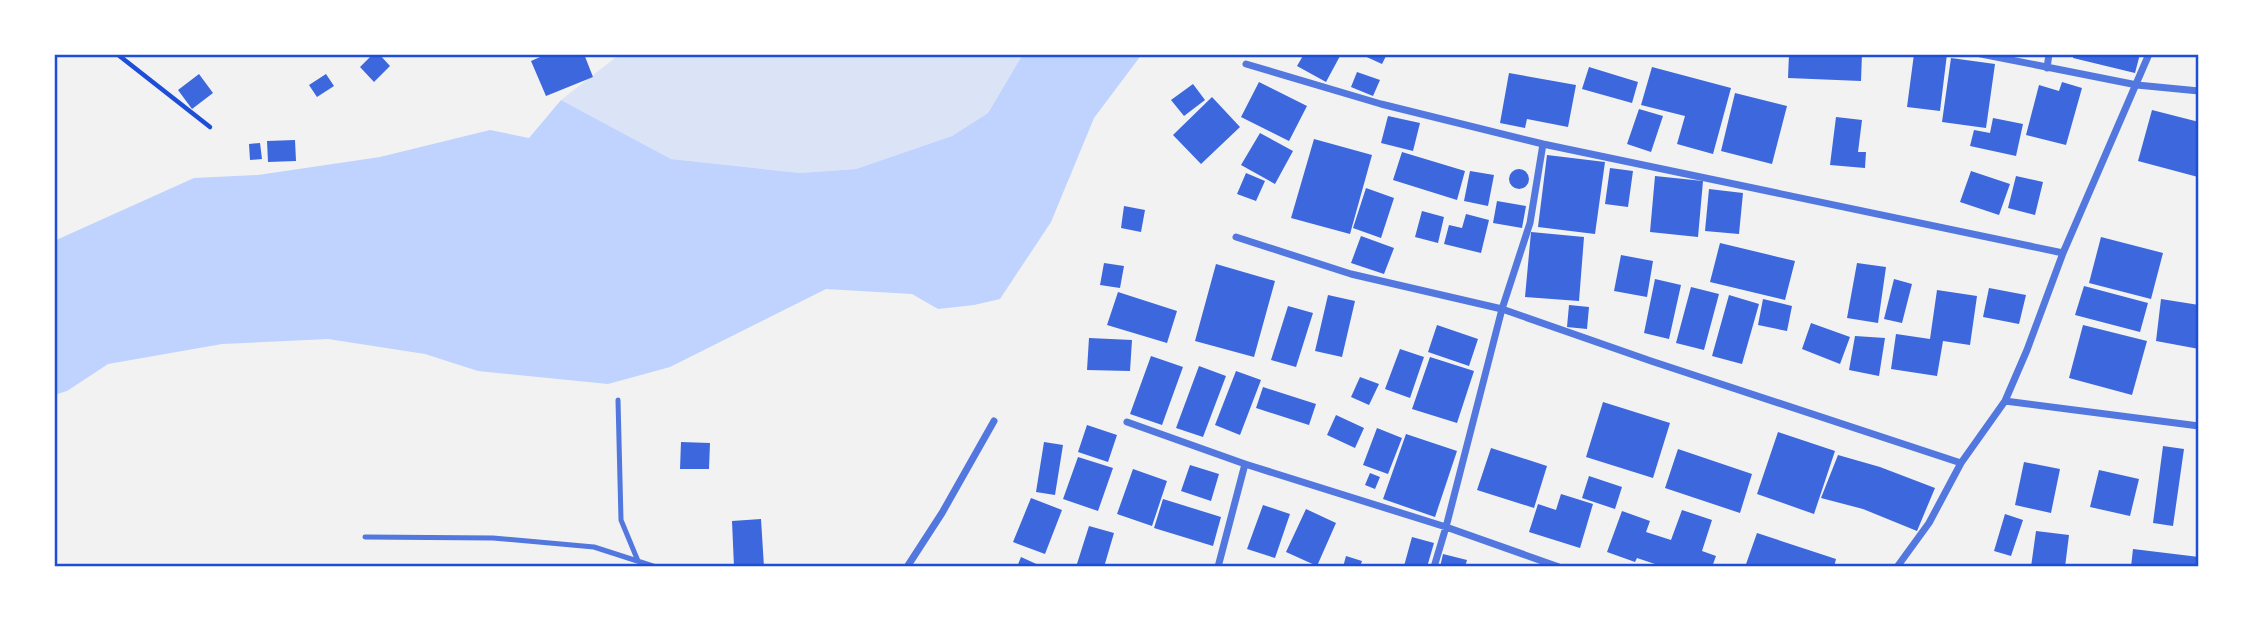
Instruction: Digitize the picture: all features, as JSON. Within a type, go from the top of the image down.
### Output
[{"type":"street","points":[[1980,54],[2137,85],[2199,92]]},
{"type":"street","points":[[2047,68],[2049,54]]},
{"type":"street","points":[[1897,567],[1928,523],[1961,463],[2004,401],[2027,350],[2063,253],[2149,54]]},
{"type":"street","points":[[1245,64],[1381,104],[1543,144],[2063,253]]},
{"type":"street","points":[[1434,567],[1502,309],[1530,223],[1543,144]]},
{"type":"street","points":[[1236,237],[1351,274],[1502,309],[1961,463]]},
{"type":"street","points":[[2004,401],[2199,426]]},
{"type":"street","points":[[906,567],[942,513],[994,421]]},
{"type":"street","points":[[1127,422],[1245,464],[1446,527],[1559,567]]},
{"type":"street","points":[[1218,567],[1245,464]]},
{"type":"lane","points":[[618,400],[621,520],[638,561]]},
{"type":"lane","points":[[365,537],[493,538],[594,547],[656,567]]},
{"type":"path","points":[[117,54],[210,127]]},
{"type":"shaded area","points":[[620,54],[1023,54],[988,113],[952,136],[856,169],[800,173],[671,159],[561,100]]},
{"type":"water","points":[[1023,54],[1142,54],[1094,118],[1051,222],[1000,299],[938,309],[912,294],[826,289],[670,367],[608,384],[478,371],[425,354],[328,339],[222,344],[108,364],[67,391],[54,395],[54,241],[194,178],[258,175],[380,157],[490,130],[529,138],[561,100],[671,159],[800,173],[856,169],[952,136],[988,113]]},
{"type":"building","points":[[373,54],[379,54],[390,66],[374,82],[360,67]]},
{"type":"building","points":[[547,54],[584,54],[593,77],[546,96],[531,61]]},
{"type":"building","points":[[1304,54],[1340,56],[1326,82],[1297,66]]},
{"type":"building","points":[[1360,54],[1387,54],[1382,64]]},
{"type":"building","points":[[1789,54],[1862,54],[1861,81],[1788,78]]},
{"type":"building","points":[[1914,54],[1947,54],[1940,111],[1907,107]]},
{"type":"building","points":[[2074,54],[2140,54],[2135,73],[2073,58]]},
{"type":"building","points":[[1951,58],[1995,64],[1986,128],[1942,122]]},
{"type":"building","points":[[1589,67],[1638,82],[1632,103],[1582,89]]},
{"type":"building","points":[[1652,67],[1731,88],[1713,154],[1677,144],[1685,116],[1641,105]]},
{"type":"building","points":[[1357,72],[1380,80],[1373,96],[1351,87]]},
{"type":"building","points":[[1509,73],[1576,85],[1568,127],[1527,119],[1525,128],[1500,123]]},
{"type":"building","points":[[199,74],[213,93],[192,109],[178,90]]},
{"type":"building","points":[[326,74],[334,86],[317,97],[309,85]]},
{"type":"building","points":[[1259,82],[1307,106],[1289,141],[1241,117]]},
{"type":"building","points":[[2062,82],[2082,88],[2066,145],[2026,135],[2039,85],[2059,91]]},
{"type":"building","points":[[1193,84],[1205,100],[1184,116],[1171,100]]},
{"type":"building","points":[[1735,93],[1787,106],[1772,164],[1721,151]]},
{"type":"building","points":[[1212,97],[1240,127],[1201,164],[1173,135]]},
{"type":"building","points":[[1639,109],[1663,116],[1651,152],[1627,144]]},
{"type":"building","points":[[2152,110],[2199,122],[2198,177],[2138,161]]},
{"type":"building","points":[[1388,116],[1420,123],[1413,151],[1381,143]]},
{"type":"building","points":[[1836,117],[1862,120],[1858,152],[1866,152],[1865,168],[1830,165]]},
{"type":"building","points":[[1993,118],[2023,124],[2016,156],[1970,146],[1974,130],[1990,133]]},
{"type":"building","points":[[1260,133],[1293,151],[1275,184],[1241,165]]},
{"type":"building","points":[[1314,139],[1372,155],[1350,234],[1291,218]]},
{"type":"building","points":[[295,140],[296,161],[268,162],[267,141]]},
{"type":"building","points":[[260,143],[262,159],[250,160],[249,144]]},
{"type":"building","points":[[1402,152],[1465,171],[1457,200],[1393,180]]},
{"type":"building","points":[[1547,155],[1605,162],[1595,234],[1538,227]]},
{"type":"building","points":[[1610,168],[1633,171],[1628,207],[1605,204]]},
{"type":"building","points":[[1519,169],[1526,172],[1529,179],[1526,186],[1519,189],[1512,186],[1509,179],[1512,172]]},
{"type":"building","points":[[1470,171],[1494,175],[1488,206],[1464,201]]},
{"type":"building","points":[[1971,171],[2010,184],[1999,215],[1960,202]]},
{"type":"building","points":[[1246,173],[1265,181],[1256,201],[1237,194]]},
{"type":"building","points":[[1655,176],[1703,181],[1698,237],[1650,232]]},
{"type":"building","points":[[2016,176],[2043,182],[2035,215],[2008,208]]},
{"type":"building","points":[[1366,188],[1394,198],[1381,238],[1353,228]]},
{"type":"building","points":[[1709,189],[1743,193],[1739,234],[1705,231]]},
{"type":"building","points":[[1497,201],[1526,206],[1522,228],[1493,223]]},
{"type":"building","points":[[1124,206],[1145,210],[1141,232],[1121,228]]},
{"type":"building","points":[[1422,211],[1444,217],[1438,243],[1415,237]]},
{"type":"building","points":[[1466,214],[1489,220],[1481,253],[1444,244],[1449,225],[1462,228]]},
{"type":"building","points":[[1531,232],[1584,237],[1579,301],[1525,297]]},
{"type":"building","points":[[1361,236],[1394,248],[1384,274],[1351,263]]},
{"type":"building","points":[[2101,237],[2163,253],[2151,299],[2089,283]]},
{"type":"building","points":[[1720,243],[1795,261],[1785,300],[1710,282]]},
{"type":"building","points":[[1621,255],[1653,261],[1647,297],[1614,291]]},
{"type":"building","points":[[1104,263],[1124,266],[1120,288],[1100,285]]},
{"type":"building","points":[[1857,263],[1886,267],[1878,323],[1847,318]]},
{"type":"building","points":[[1216,264],[1275,281],[1254,357],[1195,341]]},
{"type":"building","points":[[1655,279],[1681,285],[1669,339],[1644,333]]},
{"type":"building","points":[[1894,279],[1912,284],[1902,323],[1884,319]]},
{"type":"building","points":[[2084,286],[2148,303],[2140,332],[2075,315]]},
{"type":"building","points":[[1691,287],[1719,294],[1704,350],[1676,343]]},
{"type":"building","points":[[1989,288],[2026,295],[2019,324],[1983,317]]},
{"type":"building","points":[[1937,290],[1977,296],[1970,345],[1943,341],[1937,376],[1891,369],[1896,334],[1930,339]]},
{"type":"building","points":[[1118,292],[1177,311],[1167,343],[1107,325]]},
{"type":"building","points":[[1328,295],[1355,301],[1342,357],[1315,351]]},
{"type":"building","points":[[1729,295],[1759,304],[1742,364],[1712,356]]},
{"type":"building","points":[[1763,299],[1792,306],[1787,331],[1758,325]]},
{"type":"building","points":[[2161,299],[2199,305],[2199,349],[2156,341]]},
{"type":"building","points":[[1569,305],[1589,307],[1587,329],[1567,327]]},
{"type":"building","points":[[1288,306],[1313,313],[1296,367],[1271,360]]},
{"type":"building","points":[[1811,323],[1850,337],[1840,364],[1802,349]]},
{"type":"building","points":[[1437,325],[1478,339],[1469,366],[1428,352]]},
{"type":"building","points":[[2083,325],[2147,341],[2132,395],[2069,378]]},
{"type":"building","points":[[1855,336],[1885,338],[1879,376],[1849,370]]},
{"type":"building","points":[[1089,338],[1132,340],[1130,371],[1087,370]]},
{"type":"building","points":[[1400,349],[1424,357],[1410,398],[1385,389]]},
{"type":"building","points":[[1151,356],[1183,367],[1162,425],[1130,414]]},
{"type":"building","points":[[1430,357],[1474,371],[1457,423],[1412,409]]},
{"type":"building","points":[[1199,366],[1226,376],[1203,437],[1176,428]]},
{"type":"building","points":[[1236,371],[1261,380],[1240,435],[1215,425]]},
{"type":"building","points":[[1360,377],[1379,384],[1369,405],[1351,397]]},
{"type":"building","points":[[1263,387],[1316,404],[1309,425],[1256,408]]},
{"type":"building","points":[[1603,402],[1670,423],[1653,478],[1586,457]]},
{"type":"building","points":[[1336,415],[1364,428],[1355,448],[1327,435]]},
{"type":"building","points":[[1087,425],[1117,435],[1108,462],[1078,452]]},
{"type":"building","points":[[1377,428],[1402,438],[1388,474],[1363,465]]},
{"type":"building","points":[[1778,432],[1835,451],[1814,514],[1757,494]]},
{"type":"building","points":[[1406,434],[1457,451],[1435,517],[1383,499]]},
{"type":"building","points":[[681,442],[710,443],[709,469],[680,469]]},
{"type":"building","points":[[1044,442],[1063,445],[1055,495],[1036,492]]},
{"type":"building","points":[[2163,446],[2184,449],[2173,526],[2153,523]]},
{"type":"building","points":[[1491,448],[1547,466],[1534,508],[1477,490]]},
{"type":"building","points":[[1678,449],[1752,474],[1740,513],[1665,488]]},
{"type":"building","points":[[1838,455],[1880,467],[1935,488],[1917,531],[1863,509],[1821,498]]},
{"type":"building","points":[[1078,457],[1113,468],[1098,511],[1063,499]]},
{"type":"building","points":[[2024,462],[2060,469],[2051,513],[2015,505]]},
{"type":"building","points":[[1190,465],[1219,474],[1211,501],[1181,491]]},
{"type":"building","points":[[1133,469],[1167,481],[1152,526],[1117,514]]},
{"type":"building","points":[[2099,470],[2139,479],[2130,516],[2090,507]]},
{"type":"building","points":[[1370,473],[1380,477],[1375,489],[1365,485]]},
{"type":"building","points":[[1589,476],[1622,487],[1615,509],[1582,498]]},
{"type":"building","points":[[1561,494],[1593,504],[1580,548],[1529,532],[1538,504],[1556,510]]},
{"type":"building","points":[[1031,498],[1062,510],[1045,554],[1013,542]]},
{"type":"building","points":[[1163,499],[1221,517],[1213,546],[1154,528]]},
{"type":"building","points":[[1263,505],[1290,514],[1275,558],[1247,549]]},
{"type":"building","points":[[1306,509],[1336,523],[1317,566],[1286,552]]},
{"type":"building","points":[[1682,510],[1712,520],[1702,551],[1716,556],[1712,567],[1664,567],[1637,558],[1635,562],[1607,552],[1622,511],[1650,521],[1646,532],[1671,540]]},
{"type":"building","points":[[2005,514],[2023,520],[2011,556],[1994,551]]},
{"type":"building","points":[[761,519],[764,567],[734,567],[732,521]]},
{"type":"building","points":[[1089,526],[1114,533],[1104,567],[1076,567]]},
{"type":"building","points":[[2036,531],[2069,535],[2065,567],[2031,567]]},
{"type":"building","points":[[1757,533],[1836,559],[1834,567],[1745,567]]},
{"type":"building","points":[[1412,537],[1434,543],[1427,567],[1404,566]]},
{"type":"building","points":[[2133,549],[2199,557],[2199,567],[2131,567]]},
{"type":"building","points":[[1443,554],[1467,560],[1465,567],[1440,567]]},
{"type":"building","points":[[1346,556],[1362,561],[1360,567],[1343,567]]},
{"type":"building","points":[[1021,557],[1043,567],[1017,567]]}]
